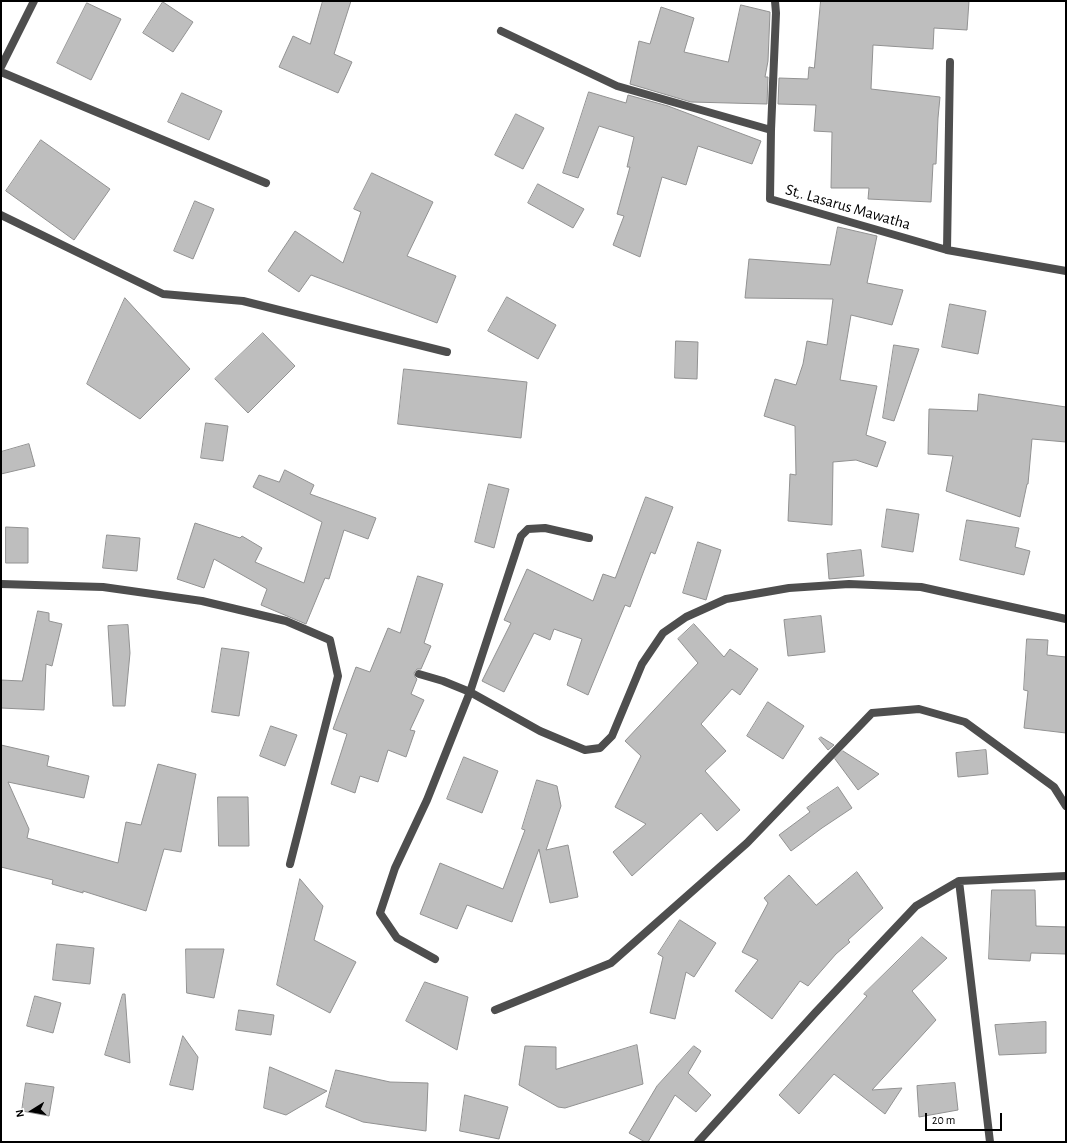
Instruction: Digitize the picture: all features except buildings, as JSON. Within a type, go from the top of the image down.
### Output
[{"type":"street","points":[[1,67],[34,1]]},
{"type":"street","name":"St,. Lasarus Mawatha","points":[[775,1],[776,13],[771,130],[770,199],[947,250],[1066,271]]},
{"type":"street","points":[[501,31],[617,86],[771,130]]},
{"type":"street","points":[[947,250],[950,62]]},
{"type":"street","points":[[1,72],[266,183]]},
{"type":"street","points":[[1,215],[163,294],[243,301],[447,352]]},
{"type":"street","points":[[435,959],[397,938],[380,913],[395,868],[427,800],[470,692],[521,536],[528,529],[545,528],[589,538]]},
{"type":"street","points":[[1,584],[103,587],[202,602],[286,621],[330,640],[338,676],[290,864]]},
{"type":"street","points":[[419,674],[443,681],[470,692],[540,731],[584,750],[600,748],[612,736],[642,664],[663,633],[686,617],[726,599],[789,588],[849,584],[921,587],[1066,619]]},
{"type":"street","points":[[495,1010],[611,963],[747,843],[872,713],[919,709],[965,722],[1054,787],[1066,806]]},
{"type":"street","points":[[698,1142],[916,906],[958,881],[1066,876]]},
{"type":"street","points":[[958,881],[990,1142]]}]
